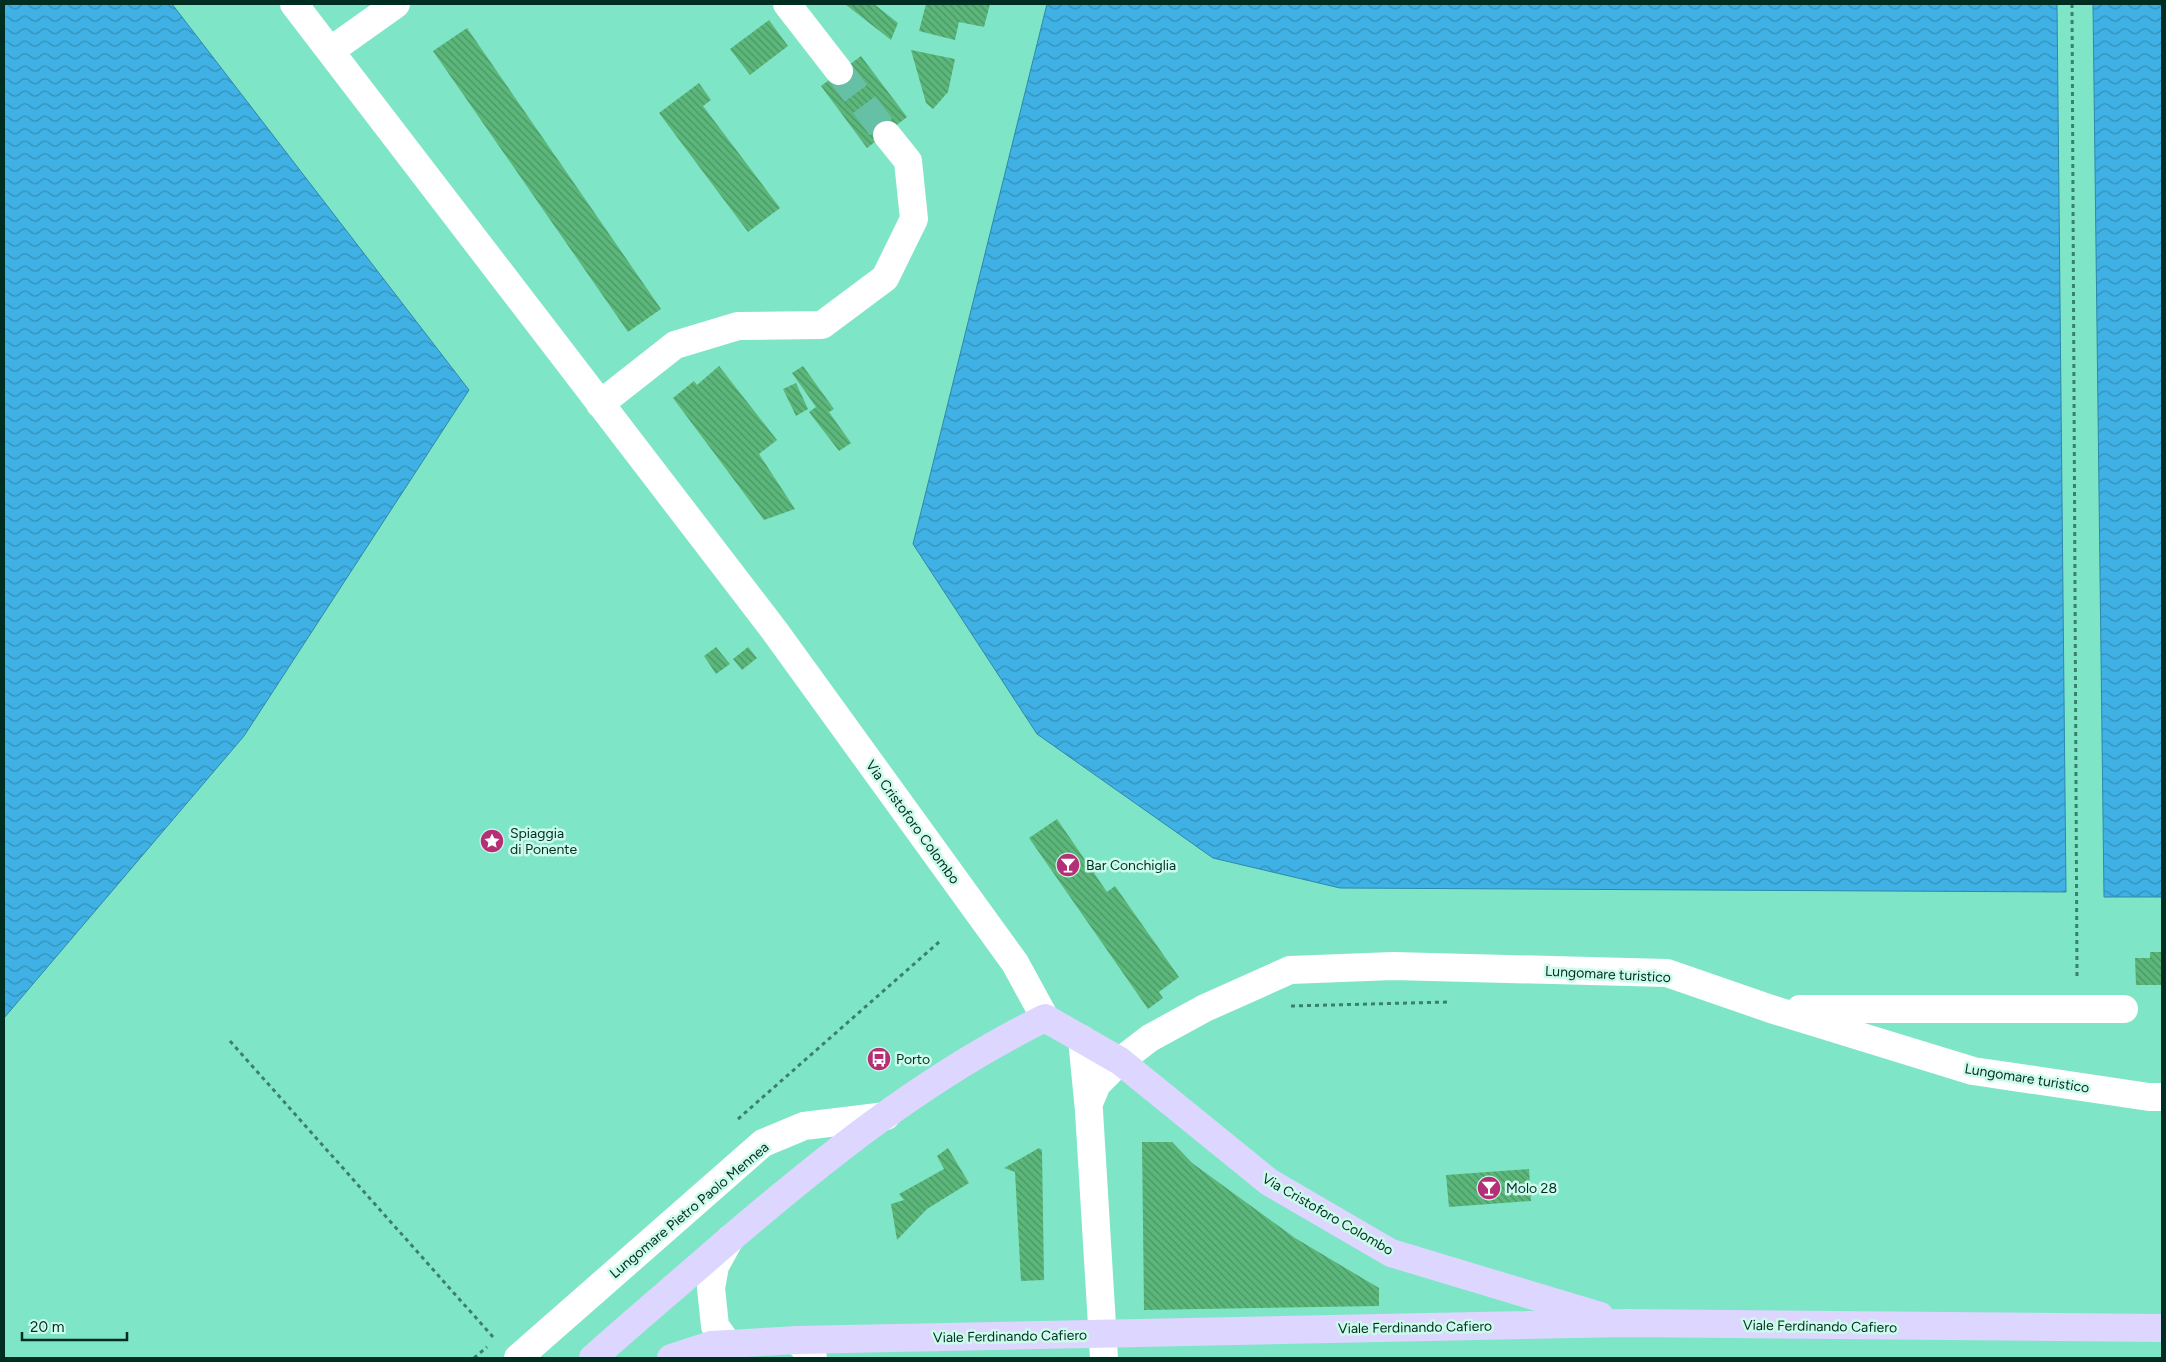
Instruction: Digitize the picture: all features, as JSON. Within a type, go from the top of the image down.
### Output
[{"type":"main road","points":[[1045,1018],[1082,1039]]},
{"type":"main road","name":"Lungomare Pietro Paolo Mennea","points":[[593,1358],[730,1239],[832,1155],[995,1042],[1045,1018]]},
{"type":"main road","name":"Via Cristoforo Colombo","points":[[1082,1039],[1120,1061],[1269,1182],[1391,1252],[1626,1323]]},
{"type":"main road","name":"Viale Ferdinando Cafiero","points":[[671,1358],[711,1345],[728,1344],[805,1349],[1103,1346],[1626,1323],[2095,1329],[2162,1328]]},
{"type":"street","name":"Via Cristoforo Colombo","points":[[294,4],[774,630],[1015,963],[1045,1018]]},
{"type":"street","points":[[330,51],[396,4]]},
{"type":"street","points":[[787,4],[839,71]]},
{"type":"street","points":[[600,404],[675,345],[738,326],[822,325],[885,278],[914,219],[908,161],[887,135]]},
{"type":"street","name":"Lungomare turistico","points":[[1120,1061],[1150,1038],[1205,1008],[1290,970],[1393,966],[1667,974],[1771,1009],[1973,1071],[2149,1097],[2162,1097]]},
{"type":"street","points":[[1771,1009],[2124,1009]]},
{"type":"street","points":[[1082,1039],[1088,1103],[1103,1346]]},
{"type":"street","points":[[1088,1103],[1097,1084],[1120,1061]]},
{"type":"street","name":"Lungomare Pietro Paolo Mennea","points":[[518,1358],[763,1143],[804,1126],[886,1116]]},
{"type":"street","name":"Lungomare Pietro Paolo Mennea","points":[[728,1344],[716,1326],[711,1288],[715,1266],[730,1239]]},
{"type":"path","points":[[2072,4],[2077,1009]]},
{"type":"path","points":[[1284,1006],[1453,1002]]},
{"type":"path","points":[[230,1041],[495,1340]]},
{"type":"path","points":[[474,1358],[488,1346]]},
{"type":"water","points":[[4,4],[172,4],[469,390],[244,736],[4,1018]]},
{"type":"water","points":[[1047,4],[2057,4],[2066,892],[1340,888],[1213,858],[1037,734],[913,544]]},
{"type":"water","points":[[2093,4],[2162,4],[2162,897],[2104,897]]},
{"type":"building","points":[[845,4],[874,4],[898,23],[891,40]]},
{"type":"building","points":[[926,4],[990,4],[984,27],[959,22],[955,40],[919,31]]},
{"type":"building","points":[[769,20],[788,46],[750,75],[730,49]]},
{"type":"building","points":[[467,28],[661,309],[628,332],[433,51]]},
{"type":"building","points":[[911,50],[955,59],[948,92],[933,109],[926,103]]},
{"type":"building","points":[[861,56],[907,117],[867,148],[821,86]]},
{"type":"building","points":[[699,83],[711,100],[703,106],[780,208],[748,232],[659,113]]},
{"type":"building","points":[[719,366],[777,440],[759,454],[795,509],[764,520],[673,398],[694,381],[697,385]]},
{"type":"building","points":[[803,366],[834,409],[829,412],[851,443],[839,451],[809,412],[816,407],[792,373]]},
{"type":"building","points":[[796,383],[808,409],[796,416],[783,389]]},
{"type":"building","points":[[716,647],[730,664],[716,674],[704,656]]},
{"type":"building","points":[[748,647],[757,658],[742,670],[733,659]]},
{"type":"building","points":[[1057,819],[1107,892],[1115,886],[1179,977],[1159,992],[1163,998],[1148,1009],[1029,838]]},
{"type":"building","points":[[2150,952],[2162,952],[2162,985],[2136,985],[2135,958],[2150,958]]},
{"type":"building","points":[[1142,1142],[1172,1142],[1192,1163],[1295,1238],[1379,1288],[1379,1306],[1144,1310]]},
{"type":"building","points":[[948,1148],[969,1183],[927,1209],[897,1240],[891,1204],[904,1200],[899,1194],[944,1169],[937,1156]]},
{"type":"building","points":[[1039,1148],[1042,1150],[1044,1280],[1021,1281],[1015,1172],[1004,1168]]},
{"type":"building","name":"Molo 28","points":[[1529,1169],[1531,1201],[1449,1207],[1446,1175]]},
{"type":"tunnel","points":[[839,71],[887,135]]},
{"type":"place","name":"Spiaggia di Ponente","points":[[492,841]]},
{"type":"place","name":"Bar Conchiglia","points":[[1068,865]]},
{"type":"place","name":"Porto","points":[[879,1059]]},
{"type":"place","name":"Molo 28","points":[[1489,1188]]}]
